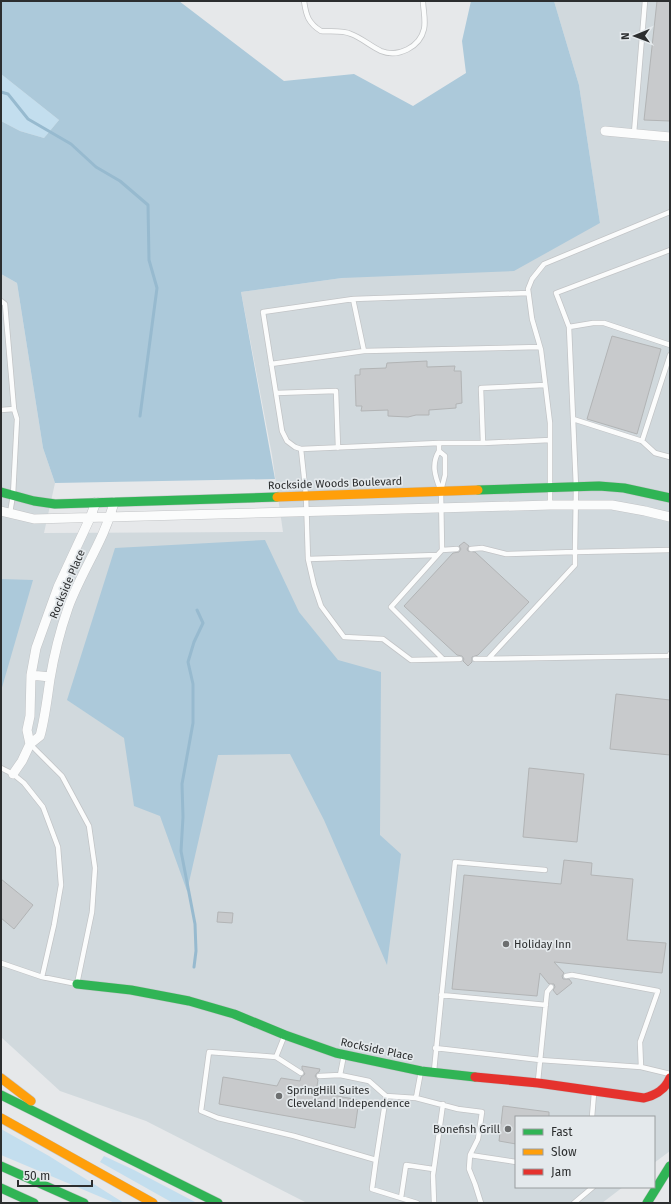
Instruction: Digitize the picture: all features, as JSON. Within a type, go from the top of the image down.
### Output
[{"type":"main road","name":"Rockside Woods Boulevard","points":[[1,492],[34,501],[55,504],[599,486],[624,488],[670,498]]},
{"type":"main road","name":"Rockside Place","points":[[78,984],[132,990],[189,1001],[234,1014],[285,1035],[344,1055],[421,1071],[538,1083],[644,1098],[656,1096],[667,1087],[670,1078]]},
{"type":"main road","points":[[1,1078],[24,1096],[83,1134]]},
{"type":"main road","points":[[1,1095],[83,1134],[218,1203]]},
{"type":"main road","points":[[1,1118],[153,1203]]},
{"type":"main road","points":[[1,1166],[84,1203]]},
{"type":"main road","points":[[647,1203],[670,1166]]},
{"type":"main road","points":[[1,1188],[34,1203]]},
{"type":"main road","points":[[206,1196],[223,1203]]},
{"type":"street","points":[[605,131],[670,137]]},
{"type":"street","points":[[30,744],[27,730],[30,716],[31,675],[36,648],[47,614],[96,502]]},
{"type":"street","name":"Rockside Place","points":[[13,774],[22,761],[30,744],[40,736],[45,717],[50,677],[56,650],[68,610],[80,580],[110,517],[114,502]]},
{"type":"street","points":[[5,512],[34,519],[550,505],[612,505],[645,511],[670,518]]},
{"type":"street","points":[[31,675],[50,677]]},
{"type":"lane","points":[[304,1],[305,11],[308,18],[312,25],[321,31],[351,34],[379,50],[386,52],[404,52],[413,47],[421,37],[424,28],[423,1]]},
{"type":"lane","points":[[634,133],[645,1]]},
{"type":"lane","points":[[550,505],[550,423],[540,347],[532,319],[528,293],[532,278],[544,264],[670,212]]},
{"type":"lane","points":[[489,658],[575,565],[576,487],[569,327],[556,293],[670,250]]},
{"type":"lane","points":[[528,293],[353,299],[263,312],[282,431],[287,441],[295,447],[301,449],[338,448],[380,445],[550,440]]},
{"type":"lane","points":[[353,299],[364,351]]},
{"type":"lane","points":[[2,303],[14,408],[17,419],[13,495],[5,512]]},
{"type":"lane","points":[[569,327],[593,323],[604,323],[670,345]]},
{"type":"lane","points":[[271,364],[364,351],[540,347]]},
{"type":"lane","points":[[642,440],[670,355]]},
{"type":"lane","points":[[483,443],[481,388],[545,386]]},
{"type":"lane","points":[[276,393],[336,391],[338,448]]},
{"type":"lane","points":[[1,410],[14,408]]},
{"type":"lane","points":[[573,419],[642,440],[655,453],[670,458]]},
{"type":"lane","points":[[439,443],[439,451],[434,458],[435,475],[441,491]]},
{"type":"lane","points":[[301,449],[306,496],[308,559],[321,606],[344,637],[383,639],[411,660],[460,659]]},
{"type":"lane","points":[[439,451],[445,456],[445,475],[441,491],[442,550]]},
{"type":"lane","points":[[471,548],[482,548],[506,554],[670,550]]},
{"type":"lane","points":[[444,659],[391,607],[442,550],[457,549]]},
{"type":"lane","points":[[308,559],[437,555]]},
{"type":"lane","points":[[475,659],[669,656],[670,654]]},
{"type":"lane","points":[[1,964],[42,977],[78,984],[92,912],[95,868],[89,826],[62,776],[30,744]]},
{"type":"lane","points":[[1,768],[13,774],[24,783],[43,807],[58,847],[61,885],[42,977]]},
{"type":"lane","points":[[434,1072],[435,1048],[455,862],[545,870]]},
{"type":"lane","points":[[566,976],[572,975],[658,990],[640,1042],[641,1067]]},
{"type":"lane","points":[[538,1083],[547,992],[551,987]]},
{"type":"lane","points":[[441,995],[546,1005]]},
{"type":"lane","points":[[276,1057],[285,1035]]},
{"type":"lane","points":[[435,1048],[540,1060],[641,1067],[670,1074]]},
{"type":"lane","points":[[301,1073],[276,1057],[209,1052],[201,1112],[218,1118],[294,1136],[376,1160]]},
{"type":"lane","points":[[340,1075],[344,1055]]},
{"type":"lane","points":[[416,1098],[421,1071]]},
{"type":"lane","points":[[319,1076],[340,1075],[369,1081],[386,1096],[416,1098],[458,1109],[482,1112],[478,1139],[470,1155],[468,1169],[481,1203]]},
{"type":"lane","points":[[592,1116],[594,1091]]},
{"type":"lane","points":[[386,1096],[372,1189],[417,1203]]},
{"type":"lane","points":[[434,1203],[433,1169],[443,1104]]},
{"type":"lane","points":[[470,1155],[515,1162]]},
{"type":"lane","points":[[401,1198],[406,1165],[433,1169]]},
{"type":"lane","points":[[574,1203],[592,1188]]},
{"type":"shaded area","points":[[1,1],[179,1],[284,81],[354,74],[413,106],[466,73],[462,41],[471,1],[554,1],[579,85],[600,223],[514,271],[342,278],[241,292],[275,479],[55,483],[43,448],[17,283],[1,274],[1,121],[20,131],[44,138],[59,120],[1,74]]},
{"type":"shaded area","points":[[554,1],[670,1],[670,1151],[655,1162],[655,1116],[515,1116],[515,1188],[622,1188],[602,1203],[307,1203],[146,1121],[60,1091],[1,1037],[1,274],[17,283],[43,448],[55,483],[44,533],[283,532],[272,455],[241,292],[342,278],[600,223],[579,85]]},
{"type":"shaded area","points":[[1,74],[59,120],[44,138],[20,131],[1,121]]},
{"type":"shaded area","points":[[265,540],[299,612],[338,660],[381,672],[380,835],[401,854],[387,965],[324,820],[290,754],[218,755],[187,891],[160,816],[134,806],[124,738],[67,700],[115,548]]},
{"type":"shaded area","points":[[1,579],[33,580],[1,691]]},
{"type":"shaded area","points":[[1,1129],[49,1156],[124,1203],[115,1203],[1,1155]]},
{"type":"shaded area","points":[[104,1156],[197,1203],[173,1203],[100,1162]]},
{"type":"building","points":[[657,1],[670,1],[670,121],[644,120]]},
{"type":"building","points":[[612,336],[661,349],[637,434],[587,419]]},
{"type":"building","points":[[427,361],[427,367],[455,366],[454,371],[461,371],[462,403],[456,404],[456,408],[429,410],[429,415],[416,415],[408,417],[388,416],[388,410],[361,411],[362,406],[356,406],[355,375],[360,375],[360,369],[386,368],[387,363]]},
{"type":"building","points":[[464,542],[469,546],[467,549],[468,551],[475,552],[529,602],[478,655],[472,657],[472,662],[468,666],[463,661],[464,659],[462,656],[457,655],[404,606],[453,553],[459,552],[461,549],[459,546]]},
{"type":"building","points":[[616,694],[670,700],[670,755],[610,749]]},
{"type":"building","points":[[529,768],[584,774],[577,842],[523,837]]},
{"type":"building","points":[[564,860],[592,863],[591,875],[633,879],[627,940],[666,943],[662,973],[554,962],[564,973],[562,976],[563,979],[569,979],[572,983],[557,995],[553,990],[555,987],[554,984],[549,984],[540,973],[537,996],[452,989],[464,875],[561,884]]},
{"type":"building","points":[[1,879],[33,905],[14,929],[1,918]]},
{"type":"building","points":[[218,912],[233,913],[232,923],[217,922]]},
{"type":"building","name":"SpringHill Suites Cleveland Independence","points":[[302,1066],[320,1069],[315,1076],[318,1080],[316,1092],[359,1100],[355,1128],[219,1104],[223,1077],[277,1086],[281,1078],[300,1081],[301,1077],[305,1074]]},
{"type":"building","name":"Bonefish Grill","points":[[503,1106],[549,1112],[549,1116],[515,1116],[515,1144],[499,1141]]},
{"type":"waterway","points":[[1,92],[8,94],[28,119],[71,144],[96,167],[120,181],[148,205],[149,260],[157,288],[140,416]]},
{"type":"waterway","points":[[194,967],[196,951],[195,924],[181,851],[183,817],[182,784],[193,723],[193,684],[188,662],[194,642],[203,623],[197,610]]},
{"type":"traffic: fast","points":[[478,490],[599,486],[624,488],[670,498]]},
{"type":"traffic: fast","points":[[1,492],[34,501],[55,504],[277,497]]},
{"type":"traffic: fast","points":[[77,984],[131,990],[189,1001],[234,1014],[285,1035],[336,1053],[421,1071],[475,1077]]},
{"type":"traffic: fast","points":[[1,1095],[218,1203]]},
{"type":"traffic: fast","points":[[1,1166],[84,1203]]},
{"type":"traffic: fast","points":[[647,1203],[670,1166]]},
{"type":"traffic: fast","points":[[1,1188],[34,1203]]},
{"type":"traffic: slow","points":[[277,497],[478,490]]},
{"type":"traffic: slow","points":[[1,1078],[31,1101]]},
{"type":"traffic: slow","points":[[1,1118],[153,1203]]},
{"type":"traffic: jam","points":[[475,1077],[538,1083],[644,1098],[660,1091],[666,1086],[670,1078]]},
{"type":"place","name":"Holiday Inn","points":[[506,944]]},
{"type":"place","name":"SpringHill Suites Cleveland Independence","points":[[279,1096]]},
{"type":"place","name":"Bonefish Grill","points":[[508,1129]]}]
